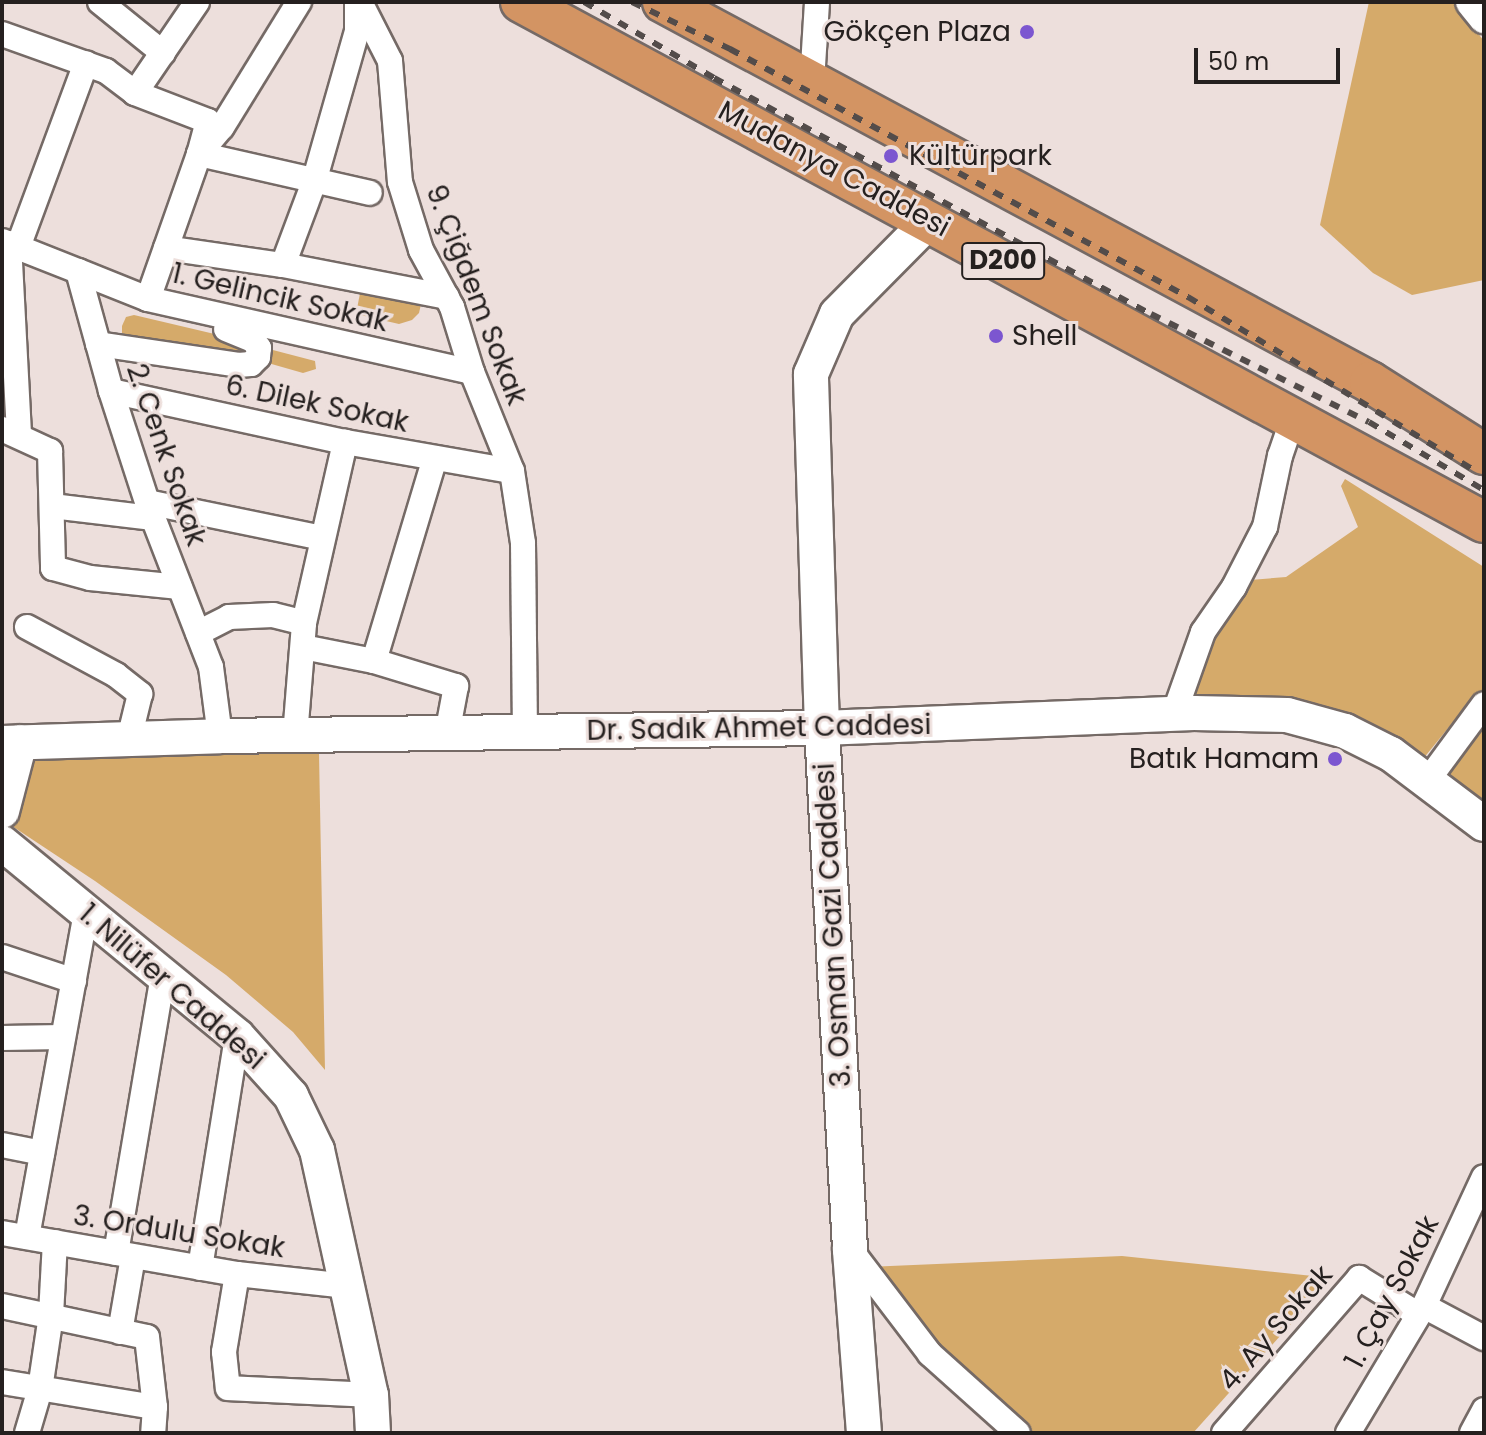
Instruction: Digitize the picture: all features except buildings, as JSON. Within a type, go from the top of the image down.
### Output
[{"type":"highway","name":"Mudanya Caddesi","points":[[521,2],[930,220],[1484,522]]},
{"type":"highway","name":"D200","points":[[663,2],[1370,382],[1484,454]]},
{"type":"main road","name":"3. Osman Gazi Caddesi","points":[[864,1433],[850,1249],[822,728],[811,374],[837,314],[930,220]]},
{"type":"main road","name":"Dr. Sadık Ahmet Caddesi","points":[[11,743],[220,736],[822,728],[1174,714],[1287,715],[1345,731],[1391,754],[1484,824]]},
{"type":"main road","points":[[2,811],[11,743]]},
{"type":"main road","name":"1. Nilüfer Caddesi","points":[[2,843],[237,1036],[291,1096],[317,1150],[371,1395],[373,1433]]},
{"type":"street","points":[[100,2],[163,53]]},
{"type":"street","points":[[135,93],[197,2]]},
{"type":"street","points":[[199,154],[222,127],[299,2]]},
{"type":"street","points":[[283,265],[314,182],[357,31],[359,2]]},
{"type":"street","name":"9. Çiğdem Sokak","points":[[359,2],[390,61],[400,182],[421,250],[447,297],[472,372],[512,471],[523,543],[525,733]]},
{"type":"street","points":[[812,82],[817,2]]},
{"type":"street","points":[[1471,2],[1484,18]]},
{"type":"street","points":[[2,34],[106,71],[135,93],[208,121],[148,299]]},
{"type":"street","points":[[86,63],[10,243],[11,432],[50,451],[53,568],[90,578],[180,587]]},
{"type":"street","points":[[199,154],[370,193]]},
{"type":"street","points":[[10,243],[78,271]]},
{"type":"street","points":[[166,248],[283,265],[447,297]]},
{"type":"street","name":"2. Cenk Sokak","points":[[78,271],[111,391],[150,510],[211,667],[220,736]]},
{"type":"street","name":"1. Gelincik Sokak","points":[[78,271],[148,299],[472,372]]},
{"type":"street","points":[[86,299],[237,331],[253,340],[259,348],[258,357],[251,364],[238,365],[98,344]]},
{"type":"street","name":"6. Dilek Sokak","points":[[111,391],[345,442],[512,471]]},
{"type":"street","points":[[1174,714],[1203,632],[1234,587],[1265,527],[1280,456],[1293,418]]},
{"type":"street","points":[[295,736],[303,635],[345,442]]},
{"type":"street","points":[[374,661],[435,458]]},
{"type":"street","points":[[52,506],[150,510],[322,538]]},
{"type":"street","points":[[198,633],[229,617],[273,615],[303,635],[456,686],[447,734]]},
{"type":"street","points":[[27,627],[116,675],[140,694],[129,739]]},
{"type":"street","points":[[1428,780],[1484,704]]},
{"type":"street","points":[[27,1237],[86,912]]},
{"type":"street","points":[[2,957],[74,981]]},
{"type":"street","points":[[120,1332],[124,1255],[163,975]]},
{"type":"street","points":[[200,1268],[237,1036]]},
{"type":"street","points":[[2,1038],[63,1037]]},
{"type":"street","points":[[2,1145],[42,1153]]},
{"type":"street","name":"1. Çay Sokak","points":[[1348,1433],[1422,1311],[1484,1177]]},
{"type":"street","name":"3. Ordulu Sokak","points":[[2,1233],[237,1274],[347,1286]]},
{"type":"street","points":[[27,1433],[40,1389],[51,1315],[55,1242]]},
{"type":"street","points":[[850,1249],[930,1354],[1018,1433]]},
{"type":"street","points":[[237,1274],[224,1352],[228,1388],[371,1395]]},
{"type":"street","name":"4. Ay Sokak","points":[[1224,1433],[1359,1278],[1422,1311]]},
{"type":"street","points":[[2,1306],[147,1337],[155,1407],[153,1433]]},
{"type":"street","points":[[1422,1311],[1484,1338]]},
{"type":"street","points":[[2,1382],[155,1407]]},
{"type":"street","points":[[1472,1433],[1484,1410]]},
{"type":"shaded area","points":[[1369,2],[1453,2],[1484,41],[1484,280],[1412,295],[1373,273],[1320,225]]},
{"type":"shaded area","points":[[362,283],[422,300],[419,313],[412,320],[399,324],[356,314]]},
{"type":"shaded area","points":[[134,315],[240,340],[249,344],[250,359],[122,333],[126,317]]},
{"type":"shaded area","points":[[269,349],[315,361],[316,369],[303,373],[268,363],[265,356]]},
{"type":"shaded area","points":[[1345,479],[1484,567],[1484,697],[1462,711],[1423,759],[1192,708],[1191,682],[1213,636],[1250,580],[1286,577],[1358,527],[1341,486]]},
{"type":"shaded area","points":[[1484,719],[1484,807],[1445,774]]},
{"type":"shaded area","points":[[319,753],[325,1070],[293,1032],[226,975],[12,826],[22,758]]},
{"type":"shaded area","points":[[1122,1256],[1332,1278],[1193,1433],[1027,1433],[980,1394],[867,1267]]},
{"type":"railway","points":[[584,2],[714,78],[1151,314],[1369,422],[1484,490]]},
{"type":"railway","points":[[632,2],[730,49],[1188,297],[1477,472]]},
{"type":"place","name":"Gökçen Plaza","points":[[1027,32]]},
{"type":"place","name":"Kültürpark","points":[[891,156]]},
{"type":"place","name":"Shell","points":[[996,336]]},
{"type":"place","name":"Batık Hamam","points":[[1335,759]]}]
